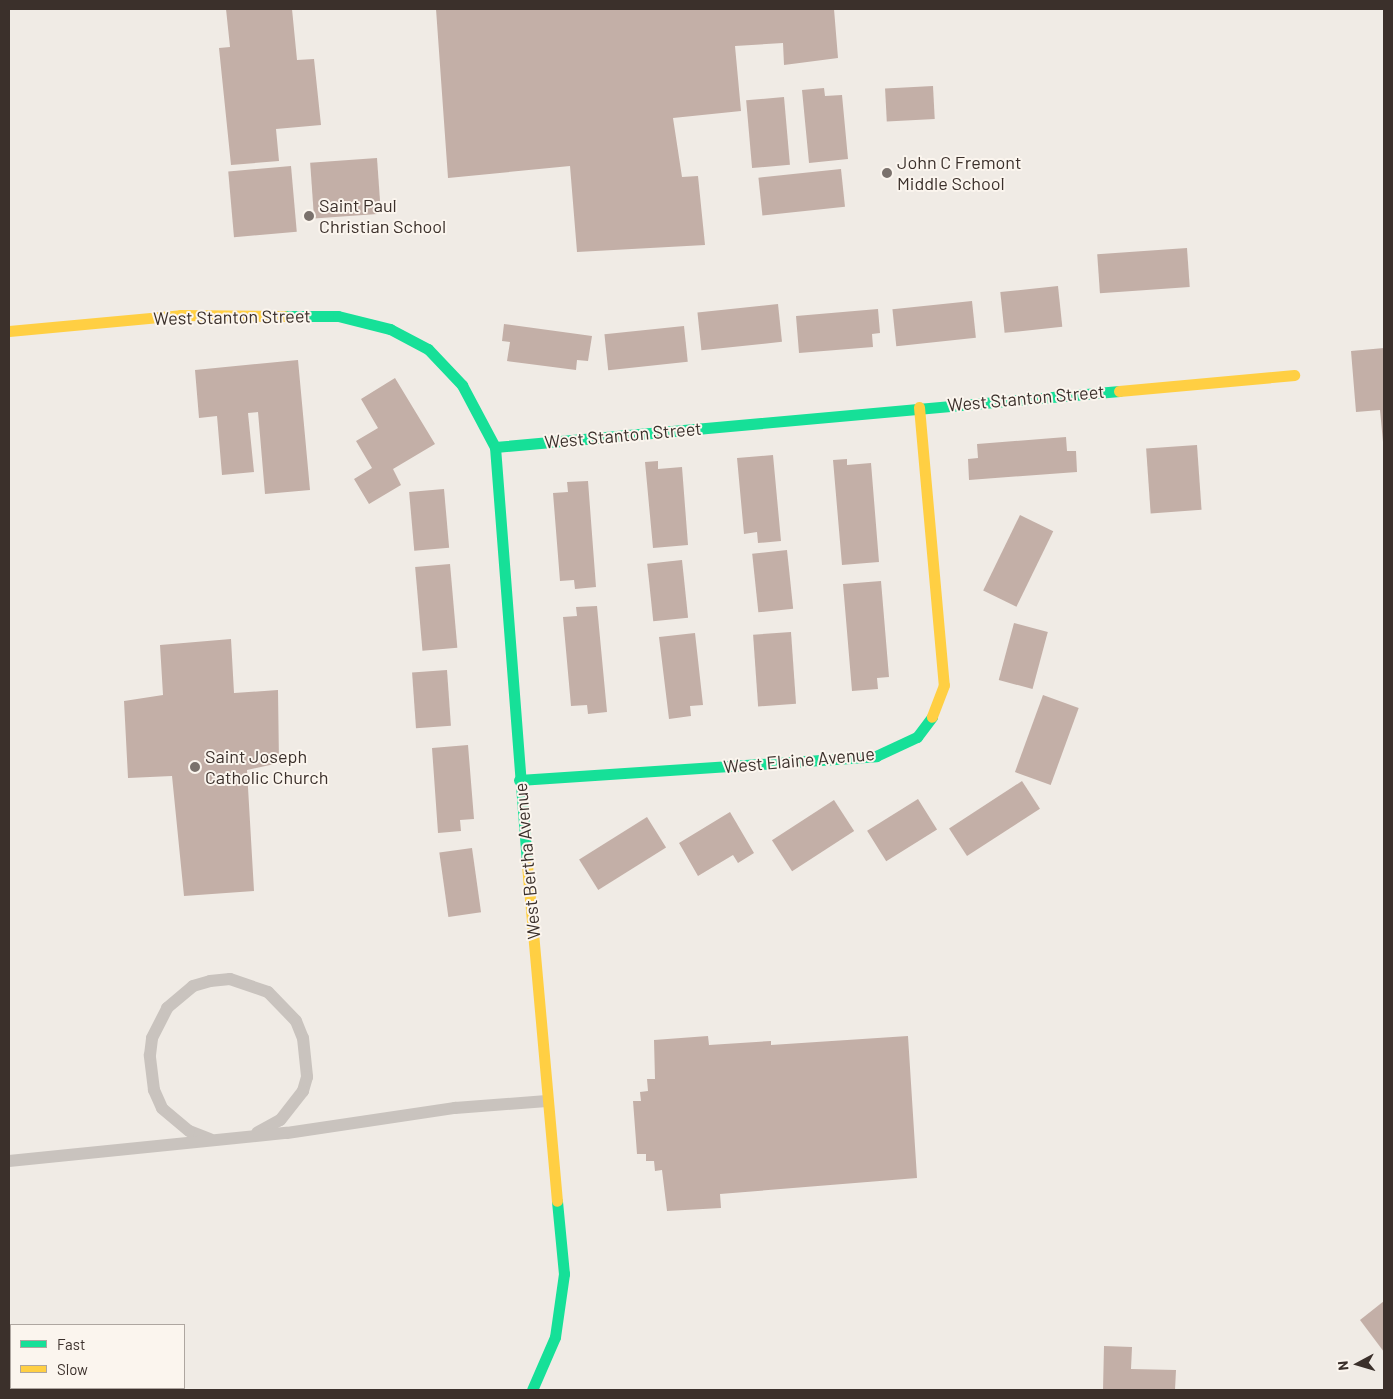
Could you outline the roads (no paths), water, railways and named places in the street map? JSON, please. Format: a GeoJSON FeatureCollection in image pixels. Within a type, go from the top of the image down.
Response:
{"type":"FeatureCollection","features":[{"type":"Feature","properties":{"kind":"street","name":"West Stanton Street"},"geometry":{"type":"LineString","coordinates":[[9,331],[180,315],[338,316],[390,329],[428,349],[462,385],[495,447],[919,407],[1294,375]]}},
{"type":"Feature","properties":{"kind":"street","name":"West Elaine Avenue"},"geometry":{"type":"LineString","coordinates":[[519,780],[876,756],[916,737],[939,707],[944,685],[919,407]]}},
{"type":"Feature","properties":{"kind":"street","name":"West Bertha Avenue"},"geometry":{"type":"LineString","coordinates":[[495,447],[519,780],[564,1274],[555,1337],[532,1390]]}},
{"type":"Feature","properties":{"kind":"lane"},"geometry":{"type":"LineString","coordinates":[[215,1140],[189,1131],[162,1108],[150,1064],[152,1038],[167,1008],[193,986],[210,981],[230,979],[268,992],[296,1021],[303,1038],[306,1077],[302,1091],[280,1120],[250,1137]]}},
{"type":"Feature","properties":{"kind":"lane"},"geometry":{"type":"LineString","coordinates":[[9,1161],[250,1137],[366,1118],[547,1101]]}},
{"type":"Feature","properties":{"kind":"place","name":"John C Fremont Middle School"},"geometry":{"type":"Point","coordinates":[887,173]}},
{"type":"Feature","properties":{"kind":"place","name":"Saint Paul Christian School"},"geometry":{"type":"Point","coordinates":[309,216]}},
{"type":"Feature","properties":{"kind":"place","name":"Saint Joseph Catholic Church"},"geometry":{"type":"Point","coordinates":[195,767]}}]}
